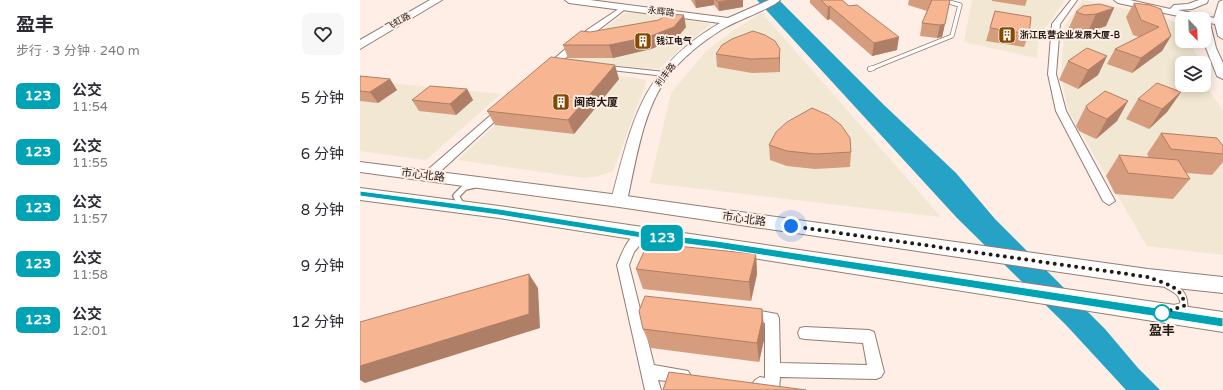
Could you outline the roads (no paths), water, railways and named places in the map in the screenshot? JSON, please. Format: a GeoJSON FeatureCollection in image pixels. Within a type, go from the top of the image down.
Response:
{"type":"FeatureCollection","features":[{"type":"Feature","properties":{"kind":"main road","name":"飞虹路"},"geometry":{"type":"LineString","coordinates":[[360,40],[431,0]]}},
{"type":"Feature","properties":{"kind":"main road","name":"飞虹路"},"geometry":{"type":"LineString","coordinates":[[360,45],[374,35],[437,0]]}},
{"type":"Feature","properties":{"kind":"main road","name":"市心北路"},"geometry":{"type":"LineString","coordinates":[[360,167],[619,201],[1148,277],[1223,285]]}},
{"type":"Feature","properties":{"kind":"main road"},"geometry":{"type":"LineString","coordinates":[[360,194],[463,207],[1223,322]]}},
{"type":"Feature","properties":{"kind":"street","name":"永辉路"},"geometry":{"type":"LineString","coordinates":[[569,0],[625,7],[678,16],[730,21]]}},
{"type":"Feature","properties":{"kind":"street","name":"利丰路"},"geometry":{"type":"LineString","coordinates":[[619,201],[646,110],[658,82],[676,61],[699,40],[730,21],[776,0]]}},
{"type":"Feature","properties":{"kind":"street"},"geometry":{"type":"LineString","coordinates":[[1074,0],[1056,24],[1052,74],[1061,111],[1109,201]]}},
{"type":"Feature","properties":{"kind":"street"},"geometry":{"type":"LineString","coordinates":[[1118,0],[1178,12]]}},
{"type":"Feature","properties":{"kind":"street"},"geometry":{"type":"LineString","coordinates":[[1132,0],[1175,14]]}},
{"type":"Feature","properties":{"kind":"street"},"geometry":{"type":"LineString","coordinates":[[1156,7],[1189,8],[1204,1],[1204,12]]}},
{"type":"Feature","properties":{"kind":"street"},"geometry":{"type":"LineString","coordinates":[[1223,2],[1221,21],[1223,36]]}},
{"type":"Feature","properties":{"kind":"street"},"geometry":{"type":"LineString","coordinates":[[544,72],[625,7]]}},
{"type":"Feature","properties":{"kind":"street"},"geometry":{"type":"LineString","coordinates":[[1211,19],[1221,21]]}},
{"type":"Feature","properties":{"kind":"street"},"geometry":{"type":"LineString","coordinates":[[1211,46],[1223,76]]}},
{"type":"Feature","properties":{"kind":"street"},"geometry":{"type":"LineString","coordinates":[[556,62],[572,63]]}},
{"type":"Feature","properties":{"kind":"street"},"geometry":{"type":"LineString","coordinates":[[595,66],[665,74]]}},
{"type":"Feature","properties":{"kind":"street"},"geometry":{"type":"LineString","coordinates":[[428,176],[509,103]]}},
{"type":"Feature","properties":{"kind":"street"},"geometry":{"type":"LineString","coordinates":[[642,235],[630,250],[623,266],[653,390]]}},
{"type":"Feature","properties":{"kind":"street"},"geometry":{"type":"LineString","coordinates":[[733,313],[772,318],[773,387],[749,384]]}},
{"type":"Feature","properties":{"kind":"street"},"geometry":{"type":"LineString","coordinates":[[772,370],[876,372],[869,337],[805,334]]}},
{"type":"Feature","properties":{"kind":"street"},"geometry":{"type":"LineString","coordinates":[[648,371],[695,377]]}},
{"type":"Feature","properties":{"kind":"lane"},"geometry":{"type":"LineString","coordinates":[[942,0],[960,6]]}},
{"type":"Feature","properties":{"kind":"lane"},"geometry":{"type":"LineString","coordinates":[[870,69],[952,36],[962,0]]}},
{"type":"Feature","properties":{"kind":"lane"},"geometry":{"type":"LineString","coordinates":[[463,207],[456,196],[465,187],[482,183]]}},
{"type":"Feature","properties":{"kind":"lane"},"geometry":{"type":"LineString","coordinates":[[1148,277],[1179,290],[1184,298],[1184,306],[1163,313]]}},
{"type":"Feature","properties":{"kind":"water"},"geometry":{"type":"Polygon","coordinates":[[[757,0],[779,0],[884,105],[956,173],[995,219],[1105,329],[1138,368],[1160,390],[1126,390],[1066,325],[957,218],[757,0]]]}},
{"type":"Feature","properties":{"kind":"place","name":"浙江民营企业发展大厦-B"},"geometry":{"type":"Point","coordinates":[1007,35]}},
{"type":"Feature","properties":{"kind":"place","name":"钱江电气"},"geometry":{"type":"Point","coordinates":[643,41]}},
{"type":"Feature","properties":{"kind":"place","name":"闽商大厦"},"geometry":{"type":"Point","coordinates":[561,102]}},
{"type":"Feature","properties":{"kind":"place","name":"盈丰"},"geometry":{"type":"Point","coordinates":[1162,313]}}]}
